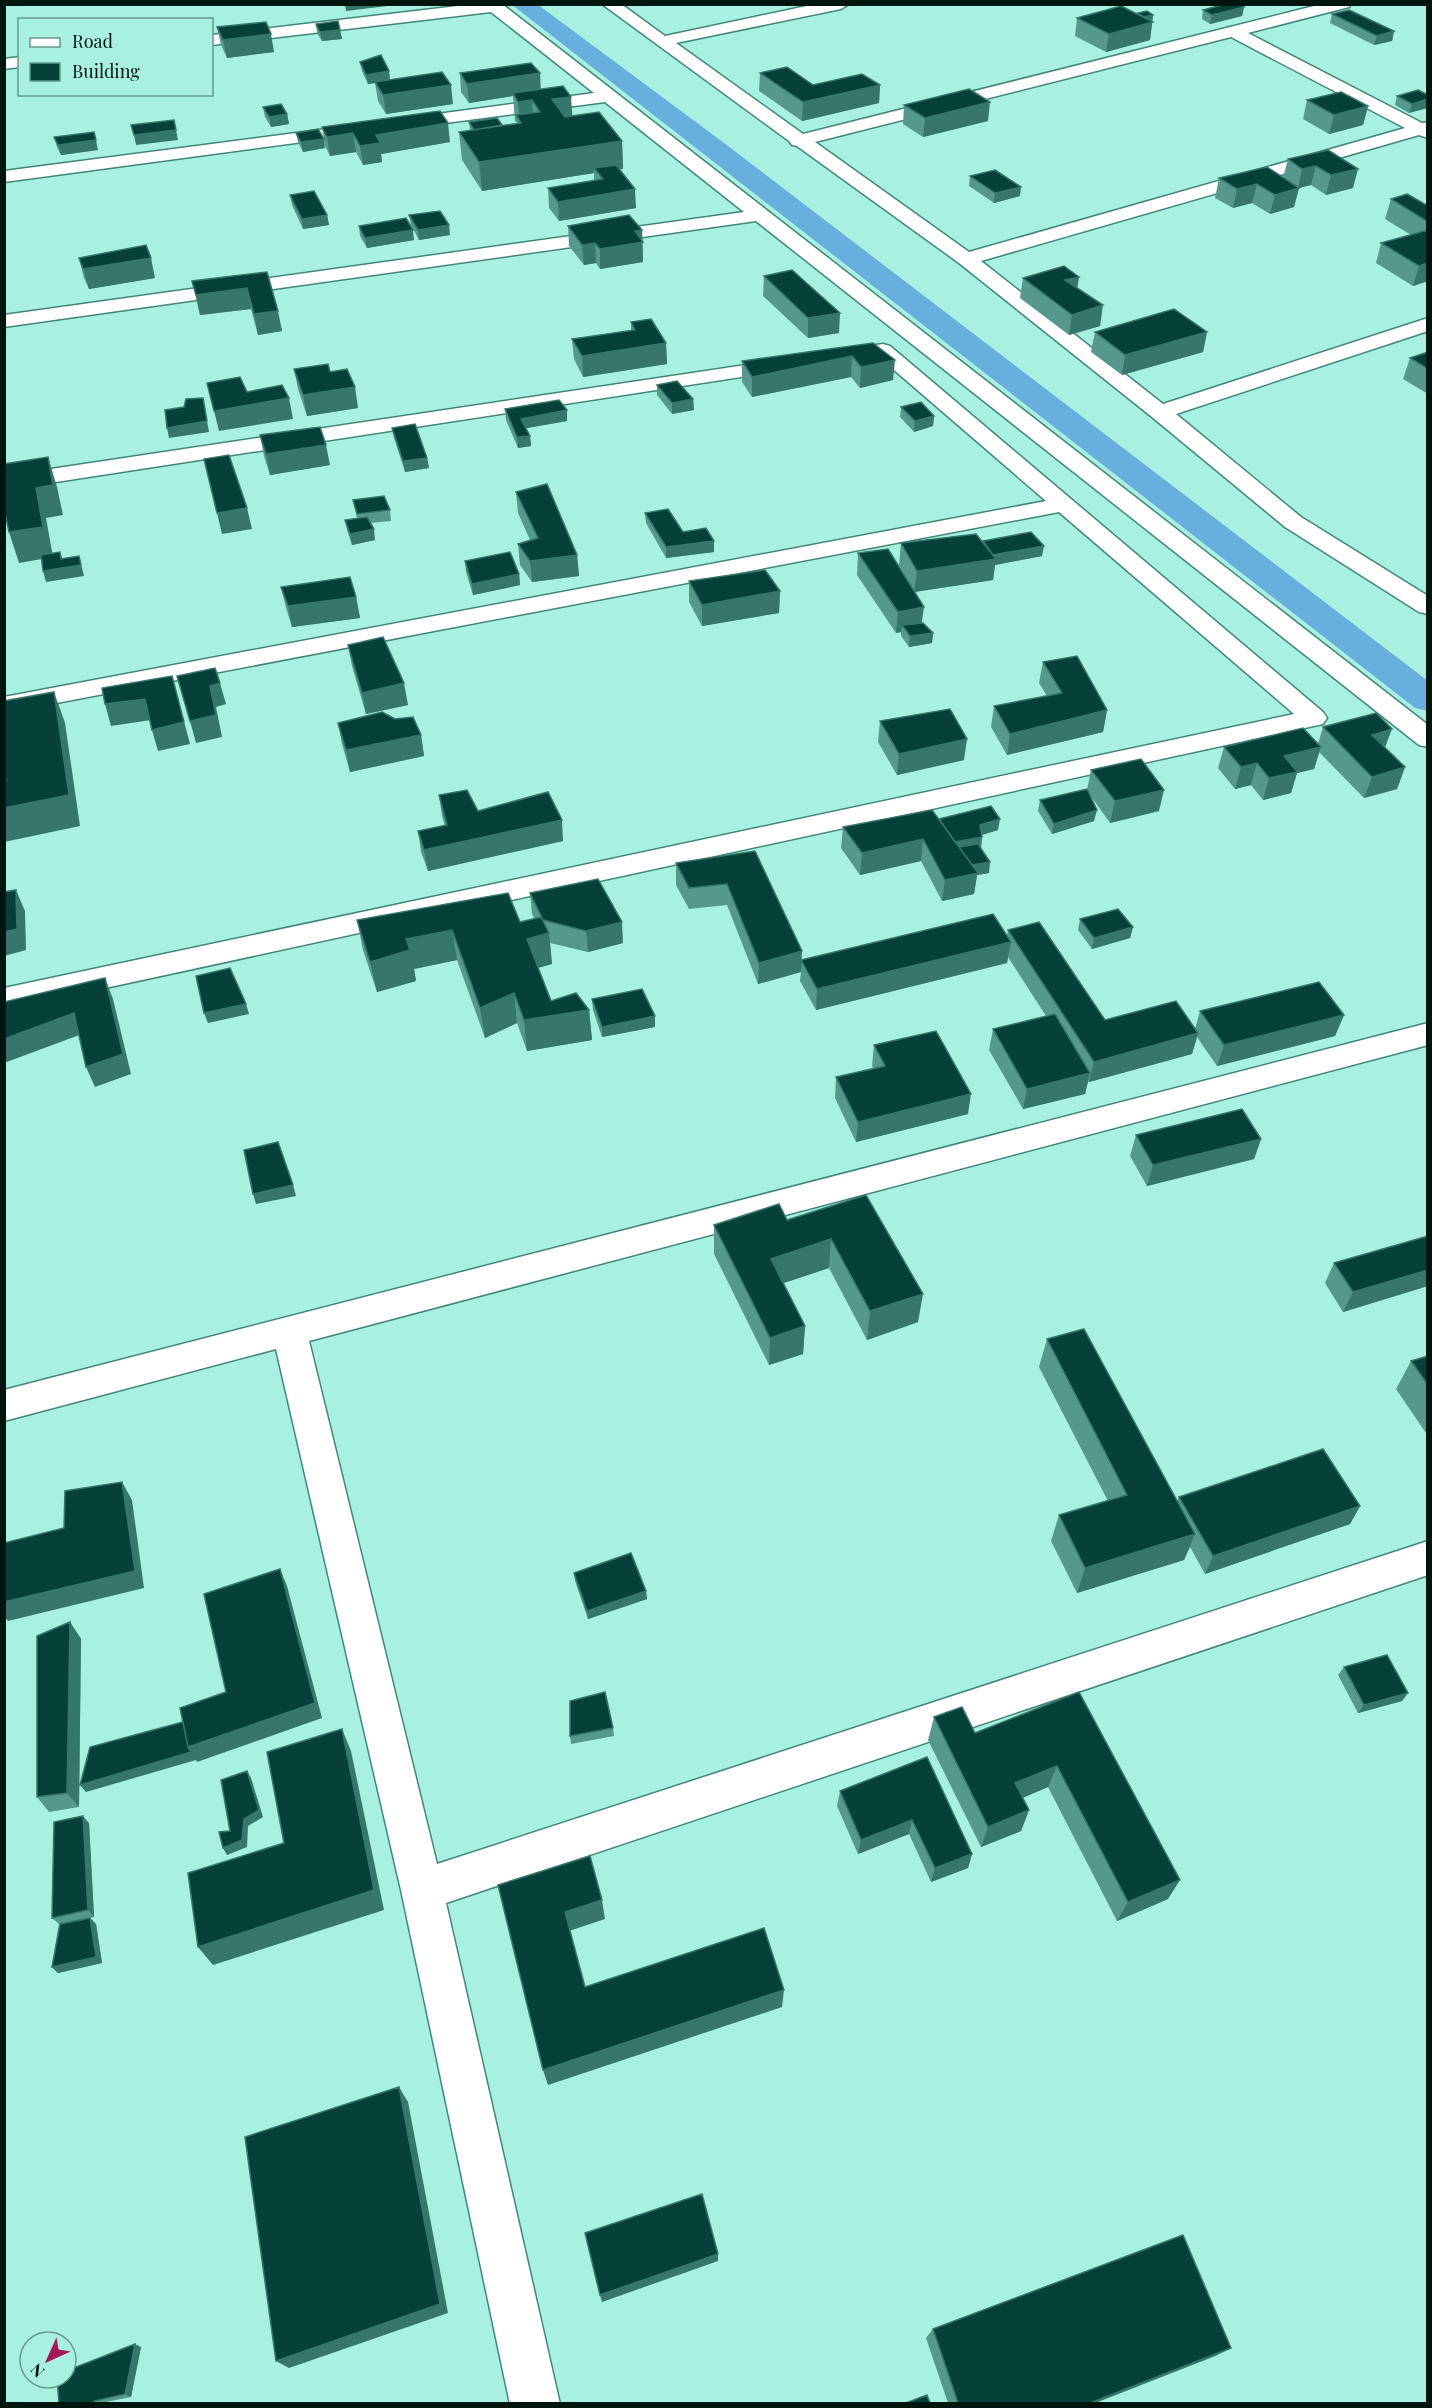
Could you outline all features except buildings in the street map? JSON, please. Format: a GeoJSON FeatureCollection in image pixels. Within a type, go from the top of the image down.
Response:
{"type":"FeatureCollection","features":[{"type":"Feature","properties":{"kind":"street"},"geometry":{"type":"LineString","coordinates":[[610,4],[664,41],[798,141],[966,259],[1160,412],[1293,522],[1428,607]]}},
{"type":"Feature","properties":{"kind":"street"},"geometry":{"type":"LineString","coordinates":[[664,41],[841,4]]}},
{"type":"Feature","properties":{"kind":"street"},"geometry":{"type":"LineString","coordinates":[[798,141],[1343,4]]}},
{"type":"Feature","properties":{"kind":"street"},"geometry":{"type":"LineString","coordinates":[[213,40],[492,6],[1428,739]]}},
{"type":"Feature","properties":{"kind":"street"},"geometry":{"type":"LineString","coordinates":[[1232,31],[1425,129]]}},
{"type":"Feature","properties":{"kind":"street"},"geometry":{"type":"LineString","coordinates":[[384,126],[609,96]]}},
{"type":"Feature","properties":{"kind":"street"},"geometry":{"type":"LineString","coordinates":[[4,177],[360,129]]}},
{"type":"Feature","properties":{"kind":"street"},"geometry":{"type":"LineString","coordinates":[[966,259],[1425,129]]}},
{"type":"Feature","properties":{"kind":"street"},"geometry":{"type":"LineString","coordinates":[[4,321],[760,215]]}},
{"type":"Feature","properties":{"kind":"street"},"geometry":{"type":"LineString","coordinates":[[1160,412],[1428,324]]}},
{"type":"Feature","properties":{"kind":"street"},"geometry":{"type":"LineString","coordinates":[[4,483],[883,350],[1314,718],[4,999]]}},
{"type":"Feature","properties":{"kind":"street"},"geometry":{"type":"LineString","coordinates":[[4,705],[1062,505]]}},
{"type":"Feature","properties":{"kind":"street"},"geometry":{"type":"LineString","coordinates":[[4,1406],[1428,1034]]}},
{"type":"Feature","properties":{"kind":"street"},"geometry":{"type":"LineString","coordinates":[[290,1333],[422,1890],[535,2403]]}},
{"type":"Feature","properties":{"kind":"street"},"geometry":{"type":"LineString","coordinates":[[422,1890],[1428,1558]]}},
{"type":"Feature","properties":{"kind":"waterway"},"geometry":{"type":"LineString","coordinates":[[522,4],[715,149],[1428,700]]}}]}
